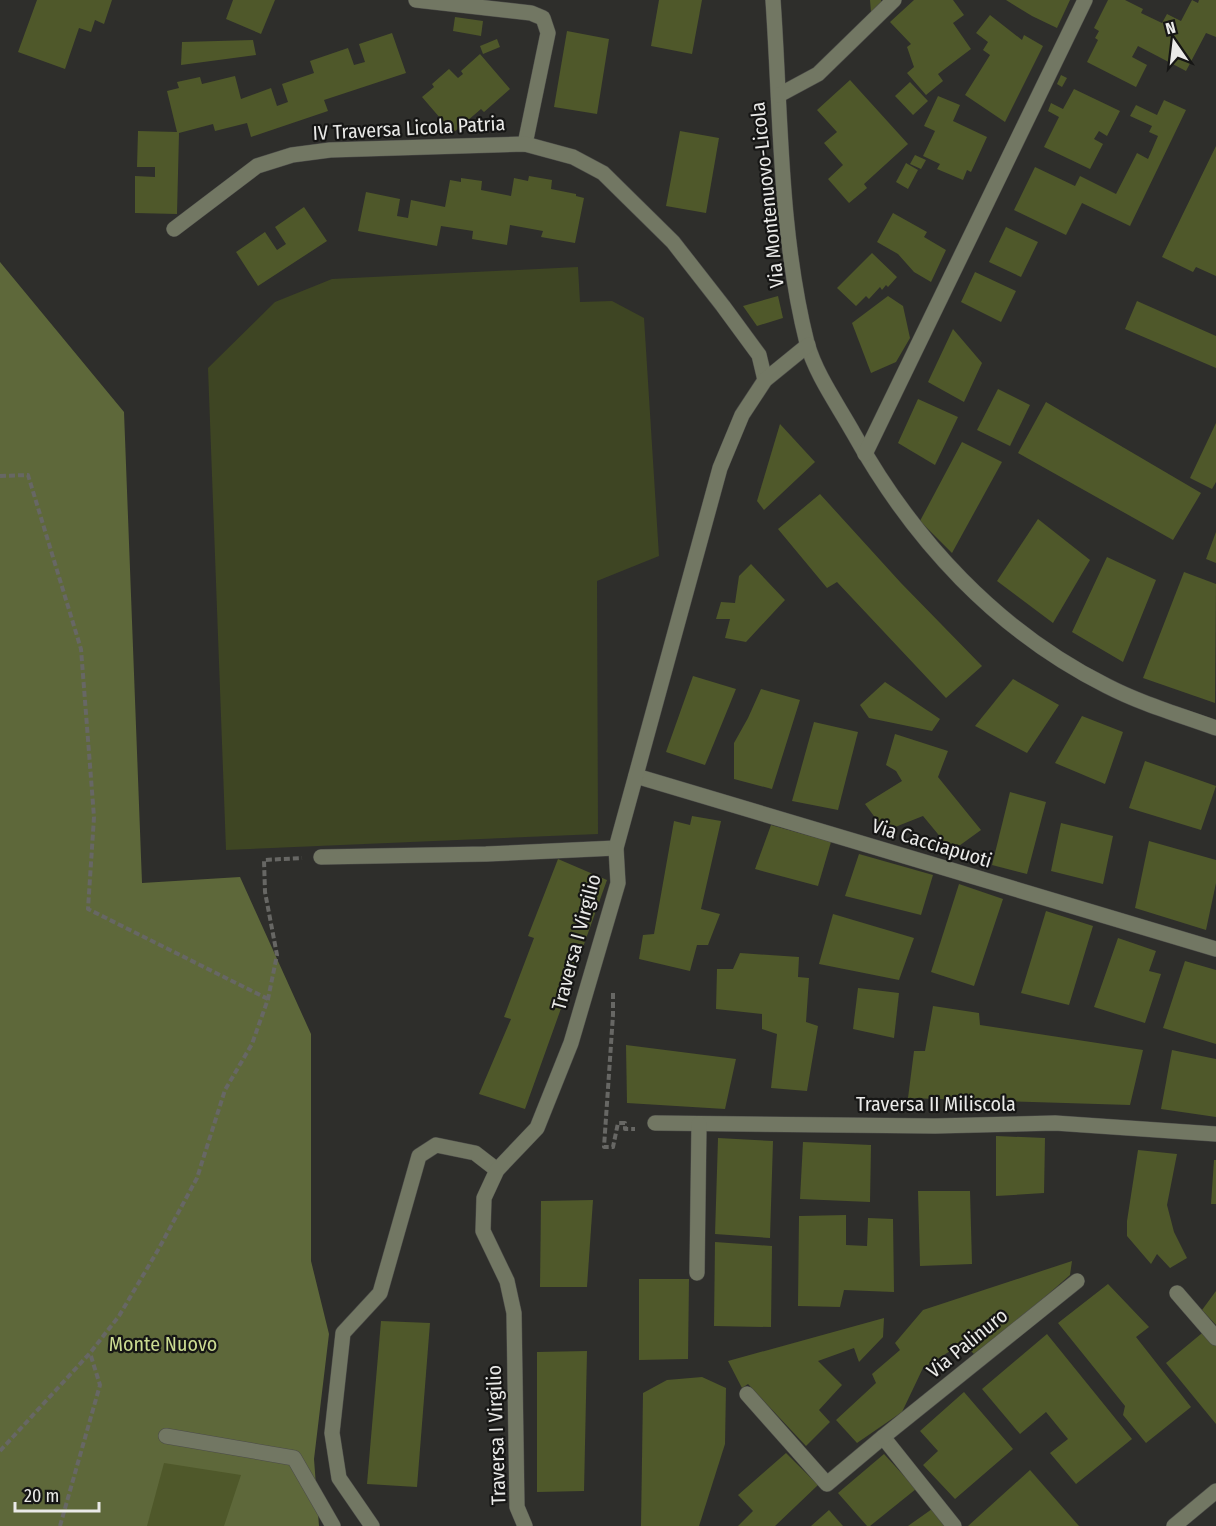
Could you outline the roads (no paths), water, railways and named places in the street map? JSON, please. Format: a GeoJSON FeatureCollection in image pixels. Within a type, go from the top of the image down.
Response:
{"type":"FeatureCollection","features":[{"type":"Feature","properties":{"kind":"street","name":"IV Traversa Licola Patria"},"geometry":{"type":"LineString","coordinates":[[416,0],[531,13],[543,18],[548,33],[525,144]]}},
{"type":"Feature","properties":{"kind":"street","name":"Via Montenuovo-Licola"},"geometry":{"type":"LineString","coordinates":[[773,0],[788,230],[808,345],[824,380],[865,454],[897,504],[928,544],[965,585],[1005,621],[1039,646],[1108,687],[1216,728]]}},
{"type":"Feature","properties":{"kind":"street"},"geometry":{"type":"LineString","coordinates":[[779,95],[818,74],[894,0]]}},
{"type":"Feature","properties":{"kind":"street"},"geometry":{"type":"LineString","coordinates":[[865,454],[1085,0]]}},
{"type":"Feature","properties":{"kind":"street","name":"IV Traversa Licola Patria"},"geometry":{"type":"LineString","coordinates":[[174,229],[257,166],[292,155],[330,150],[525,144],[573,157],[603,173],[673,242],[759,355],[765,380]]}},
{"type":"Feature","properties":{"kind":"street","name":"Traversa I Virgilio"},"geometry":{"type":"LineString","coordinates":[[525,1526],[517,1507],[514,1313],[507,1281],[483,1231],[484,1198],[497,1170],[537,1128],[571,1043],[618,884],[616,848],[720,468],[742,414],[765,380],[808,345]]}},
{"type":"Feature","properties":{"kind":"street","name":"Via Cacciapuoti"},"geometry":{"type":"LineString","coordinates":[[636,776],[1216,949]]}},
{"type":"Feature","properties":{"kind":"street"},"geometry":{"type":"LineString","coordinates":[[321,857],[486,854],[616,848]]}},
{"type":"Feature","properties":{"kind":"street","name":"Traversa II Miliscola"},"geometry":{"type":"LineString","coordinates":[[655,1123],[935,1126],[1055,1123],[1216,1134]]}},
{"type":"Feature","properties":{"kind":"street"},"geometry":{"type":"LineString","coordinates":[[698,1273],[699,1124]]}},
{"type":"Feature","properties":{"kind":"street"},"geometry":{"type":"LineString","coordinates":[[372,1526],[339,1478],[332,1433],[343,1334],[380,1293],[419,1156],[436,1144],[475,1153],[497,1170]]}},
{"type":"Feature","properties":{"kind":"street","name":"Via Palinuro"},"geometry":{"type":"LineString","coordinates":[[747,1394],[827,1484],[1077,1281]]}},
{"type":"Feature","properties":{"kind":"street"},"geometry":{"type":"LineString","coordinates":[[1177,1293],[1216,1338]]}},
{"type":"Feature","properties":{"kind":"street"},"geometry":{"type":"LineString","coordinates":[[166,1436],[294,1458],[333,1526]]}},
{"type":"Feature","properties":{"kind":"street"},"geometry":{"type":"LineString","coordinates":[[883,1437],[954,1526]]}},
{"type":"Feature","properties":{"kind":"street"},"geometry":{"type":"LineString","coordinates":[[1174,1526],[1216,1491]]}},
{"type":"Feature","properties":{"kind":"park label","name":"Monte Nuovo"},"geometry":{"type":"Point","coordinates":[163,1344]}}]}
